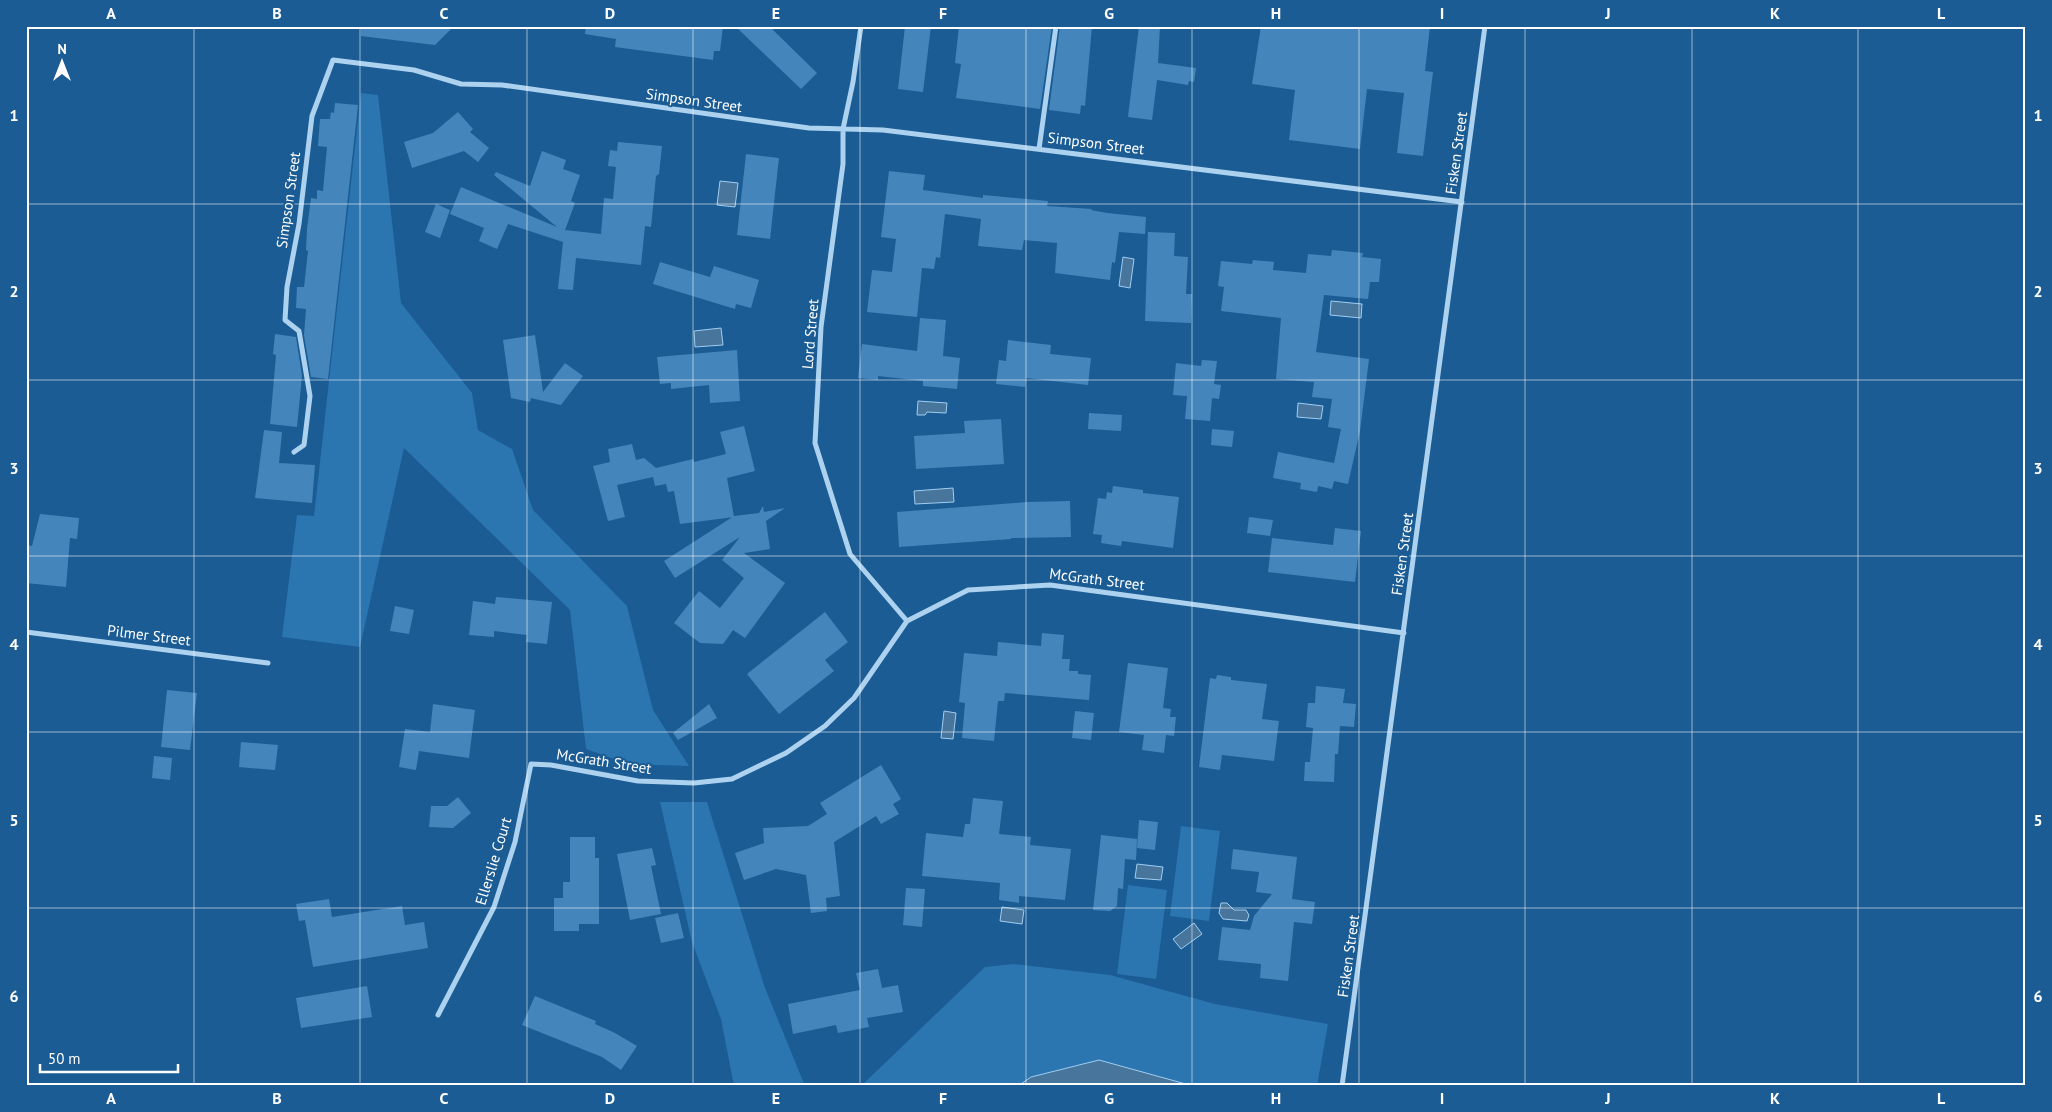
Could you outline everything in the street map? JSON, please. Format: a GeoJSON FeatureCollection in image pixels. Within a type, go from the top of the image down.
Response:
{"type":"FeatureCollection","features":[{"type":"Feature","properties":{"kind":"street","name":"Lord Street"},"geometry":{"type":"LineString","coordinates":[[861,26],[853,82],[843,129],[842,164],[821,327],[815,443],[850,554],[907,620]]}},
{"type":"Feature","properties":{"kind":"street"},"geometry":{"type":"LineString","coordinates":[[1039,149],[1056,26]]}},
{"type":"Feature","properties":{"kind":"street","name":"Fisken Street"},"geometry":{"type":"LineString","coordinates":[[1342,1086],[1485,26]]}},
{"type":"Feature","properties":{"kind":"street","name":"Simpson Street"},"geometry":{"type":"LineString","coordinates":[[294,452],[304,445],[310,396],[300,331],[285,320],[287,287],[299,224],[312,116],[333,60],[414,70],[461,84],[502,85],[809,128],[884,130],[1462,202]]}},
{"type":"Feature","properties":{"kind":"street","name":"McGrath Street"},"geometry":{"type":"LineString","coordinates":[[531,764],[550,765],[638,781],[694,783],[732,779],[786,754],[825,726],[854,698],[907,620],[968,590],[1050,584],[1404,633]]}},
{"type":"Feature","properties":{"kind":"street","name":"Pilmer Street"},"geometry":{"type":"LineString","coordinates":[[26,632],[268,663]]}},
{"type":"Feature","properties":{"kind":"street","name":"Ellerslie Court"},"geometry":{"type":"LineString","coordinates":[[438,1015],[494,907],[515,842],[531,764]]}},
{"type":"Feature","properties":{"kind":"shaded area"},"geometry":{"type":"Polygon","coordinates":[[[361,93],[378,95],[401,303],[472,393],[478,430],[512,449],[533,510],[627,606],[653,710],[689,766],[629,764],[586,749],[570,610],[404,448],[360,647],[282,637],[297,515],[314,516],[361,93]]]}},
{"type":"Feature","properties":{"kind":"shaded area"},"geometry":{"type":"Polygon","coordinates":[[[720,181],[738,183],[735,207],[717,205],[720,181]]]}},
{"type":"Feature","properties":{"kind":"shaded area"},"geometry":{"type":"Polygon","coordinates":[[[1123,257],[1134,259],[1130,288],[1119,286],[1123,257]]]}},
{"type":"Feature","properties":{"kind":"shaded area"},"geometry":{"type":"Polygon","coordinates":[[[1331,301],[1362,304],[1361,318],[1330,315],[1331,301]]]}},
{"type":"Feature","properties":{"kind":"shaded area"},"geometry":{"type":"Polygon","coordinates":[[[721,328],[723,345],[695,347],[694,331],[721,328]]]}},
{"type":"Feature","properties":{"kind":"shaded area"},"geometry":{"type":"Polygon","coordinates":[[[918,401],[947,403],[946,413],[927,412],[925,415],[917,415],[918,401]]]}},
{"type":"Feature","properties":{"kind":"shaded area"},"geometry":{"type":"Polygon","coordinates":[[[1298,403],[1323,406],[1321,419],[1297,417],[1298,403]]]}},
{"type":"Feature","properties":{"kind":"shaded area"},"geometry":{"type":"Polygon","coordinates":[[[953,488],[954,502],[915,504],[914,491],[953,488]]]}},
{"type":"Feature","properties":{"kind":"shaded area"},"geometry":{"type":"Polygon","coordinates":[[[944,711],[956,713],[953,739],[941,738],[944,711]]]}},
{"type":"Feature","properties":{"kind":"shaded area"},"geometry":{"type":"Polygon","coordinates":[[[660,802],[707,802],[765,988],[805,1086],[734,1086],[721,1019],[692,942],[660,802]]]}},
{"type":"Feature","properties":{"kind":"shaded area"},"geometry":{"type":"Polygon","coordinates":[[[1181,826],[1220,831],[1209,921],[1170,916],[1181,826]]]}},
{"type":"Feature","properties":{"kind":"shaded area"},"geometry":{"type":"Polygon","coordinates":[[[1137,864],[1163,867],[1161,880],[1135,878],[1137,864]]]}},
{"type":"Feature","properties":{"kind":"shaded area"},"geometry":{"type":"Polygon","coordinates":[[[1128,885],[1167,890],[1156,979],[1117,974],[1128,885]]]}},
{"type":"Feature","properties":{"kind":"shaded area"},"geometry":{"type":"Polygon","coordinates":[[[1221,903],[1227,903],[1234,910],[1246,910],[1249,915],[1247,921],[1223,919],[1219,913],[1221,903]]]}},
{"type":"Feature","properties":{"kind":"shaded area"},"geometry":{"type":"Polygon","coordinates":[[[1002,907],[1024,910],[1022,924],[1000,921],[1002,907]]]}},
{"type":"Feature","properties":{"kind":"shaded area"},"geometry":{"type":"Polygon","coordinates":[[[1194,923],[1202,934],[1181,949],[1173,939],[1194,923]]]}},
{"type":"Feature","properties":{"kind":"shaded area"},"geometry":{"type":"Polygon","coordinates":[[[1013,964],[1110,975],[1215,1004],[1328,1024],[1317,1086],[1190,1086],[1031,1077],[1018,1086],[861,1086],[985,967],[1013,964]]]}},
{"type":"Feature","properties":{"kind":"shaded area"},"geometry":{"type":"Polygon","coordinates":[[[1099,1060],[1193,1086],[1018,1086],[1031,1077],[1099,1060]]]}},
{"type":"Feature","properties":{"kind":"building"},"geometry":{"type":"Polygon","coordinates":[[[361,26],[454,26],[435,45],[361,36],[361,26]]]}},
{"type":"Feature","properties":{"kind":"building"},"geometry":{"type":"Polygon","coordinates":[[[586,26],[723,26],[720,51],[714,51],[713,60],[615,47],[616,39],[585,34],[586,26]]]}},
{"type":"Feature","properties":{"kind":"building"},"geometry":{"type":"Polygon","coordinates":[[[735,26],[769,26],[817,73],[801,89],[735,26]]]}},
{"type":"Feature","properties":{"kind":"building"},"geometry":{"type":"Polygon","coordinates":[[[905,26],[931,26],[923,92],[898,89],[905,26]]]}},
{"type":"Feature","properties":{"kind":"building"},"geometry":{"type":"Polygon","coordinates":[[[959,26],[1052,26],[1040,109],[956,98],[961,64],[955,63],[959,26]]]}},
{"type":"Feature","properties":{"kind":"building"},"geometry":{"type":"Polygon","coordinates":[[[1060,26],[1092,26],[1085,106],[1081,105],[1080,114],[1049,110],[1060,26]]]}},
{"type":"Feature","properties":{"kind":"building"},"geometry":{"type":"Polygon","coordinates":[[[1139,26],[1160,26],[1158,63],[1196,68],[1194,82],[1189,81],[1188,85],[1157,80],[1152,120],[1128,117],[1139,26]]]}},
{"type":"Feature","properties":{"kind":"building"},"geometry":{"type":"Polygon","coordinates":[[[1261,26],[1430,26],[1425,71],[1433,72],[1423,156],[1397,153],[1404,93],[1367,89],[1360,149],[1289,140],[1295,90],[1252,84],[1261,26]]]}},
{"type":"Feature","properties":{"kind":"building"},"geometry":{"type":"Polygon","coordinates":[[[335,103],[358,105],[328,379],[311,377],[304,335],[306,309],[296,308],[297,287],[304,287],[308,251],[306,250],[307,229],[311,198],[317,199],[317,190],[323,191],[327,147],[318,146],[320,119],[330,119],[331,112],[334,113],[335,103]]]}},
{"type":"Feature","properties":{"kind":"building"},"geometry":{"type":"Polygon","coordinates":[[[458,112],[473,129],[470,132],[489,148],[478,162],[464,151],[412,168],[404,142],[433,133],[458,112]]]}},
{"type":"Feature","properties":{"kind":"building"},"geometry":{"type":"Polygon","coordinates":[[[618,142],[662,146],[659,174],[656,176],[651,227],[645,226],[641,265],[576,258],[573,290],[558,289],[563,242],[508,224],[497,249],[479,241],[484,228],[450,214],[461,187],[557,227],[494,175],[496,172],[530,186],[542,151],[566,160],[563,169],[580,175],[571,201],[575,203],[565,230],[601,234],[604,198],[613,199],[616,167],[608,166],[610,150],[617,151],[618,142]]]}},
{"type":"Feature","properties":{"kind":"building"},"geometry":{"type":"Polygon","coordinates":[[[746,154],[779,158],[770,239],[737,235],[746,154]]]}},
{"type":"Feature","properties":{"kind":"building"},"geometry":{"type":"Polygon","coordinates":[[[889,171],[925,175],[923,190],[983,198],[983,195],[1048,201],[1047,206],[1092,209],[1107,213],[1146,217],[1145,234],[1119,232],[1115,263],[1112,262],[1110,280],[1055,273],[1057,243],[1024,240],[1022,250],[978,246],[981,219],[945,214],[940,258],[936,257],[934,269],[922,268],[917,317],[867,312],[872,270],[892,272],[896,239],[881,237],[889,171]]]}},
{"type":"Feature","properties":{"kind":"building"},"geometry":{"type":"Polygon","coordinates":[[[436,204],[450,210],[440,238],[425,232],[436,204]]]}},
{"type":"Feature","properties":{"kind":"building"},"geometry":{"type":"Polygon","coordinates":[[[1148,232],[1175,233],[1174,256],[1188,257],[1186,294],[1192,294],[1191,323],[1145,321],[1148,232]]]}},
{"type":"Feature","properties":{"kind":"building"},"geometry":{"type":"Polygon","coordinates":[[[1332,250],[1363,253],[1362,257],[1381,259],[1379,282],[1370,282],[1368,299],[1324,295],[1316,352],[1369,359],[1360,431],[1348,484],[1334,481],[1332,489],[1318,486],[1317,492],[1300,489],[1301,483],[1273,478],[1278,452],[1334,463],[1341,429],[1328,427],[1332,399],[1312,397],[1314,382],[1276,379],[1281,318],[1221,311],[1224,287],[1218,286],[1221,261],[1252,264],[1253,260],[1274,262],[1273,270],[1306,273],[1308,254],[1331,256],[1332,250]]]}},
{"type":"Feature","properties":{"kind":"building"},"geometry":{"type":"Polygon","coordinates":[[[660,262],[710,277],[714,266],[759,280],[751,308],[736,304],[735,309],[653,284],[660,262]]]}},
{"type":"Feature","properties":{"kind":"building"},"geometry":{"type":"Polygon","coordinates":[[[920,318],[946,320],[943,356],[960,358],[957,389],[923,386],[923,381],[878,376],[878,380],[858,378],[862,344],[917,351],[920,318]]]}},
{"type":"Feature","properties":{"kind":"building"},"geometry":{"type":"Polygon","coordinates":[[[275,334],[296,337],[302,376],[297,427],[270,424],[276,355],[273,354],[275,334]]]}},
{"type":"Feature","properties":{"kind":"building"},"geometry":{"type":"Polygon","coordinates":[[[535,335],[543,392],[565,363],[583,376],[561,405],[531,398],[530,402],[511,398],[503,340],[535,335]]]}},
{"type":"Feature","properties":{"kind":"building"},"geometry":{"type":"Polygon","coordinates":[[[1008,340],[1051,345],[1050,354],[1091,358],[1088,385],[1026,378],[1025,387],[996,384],[999,360],[1006,361],[1008,340]]]}},
{"type":"Feature","properties":{"kind":"building"},"geometry":{"type":"Polygon","coordinates":[[[737,350],[740,401],[710,403],[709,385],[671,389],[671,383],[660,384],[657,357],[737,350]]]}},
{"type":"Feature","properties":{"kind":"building"},"geometry":{"type":"Polygon","coordinates":[[[1202,360],[1217,361],[1214,384],[1221,385],[1219,399],[1212,398],[1210,421],[1185,419],[1187,396],[1173,395],[1176,363],[1201,366],[1202,360]]]}},
{"type":"Feature","properties":{"kind":"building"},"geometry":{"type":"Polygon","coordinates":[[[1089,413],[1122,415],[1121,431],[1088,429],[1089,413]]]}},
{"type":"Feature","properties":{"kind":"building"},"geometry":{"type":"Polygon","coordinates":[[[1001,419],[1004,464],[916,469],[914,436],[965,433],[964,421],[1001,419]]]}},
{"type":"Feature","properties":{"kind":"building"},"geometry":{"type":"Polygon","coordinates":[[[744,426],[755,471],[727,478],[734,517],[680,524],[674,491],[668,492],[666,484],[655,486],[653,477],[617,485],[625,517],[608,521],[593,466],[610,462],[608,449],[632,444],[636,460],[644,458],[656,468],[693,459],[694,462],[726,454],[720,432],[744,426]]]}},
{"type":"Feature","properties":{"kind":"building"},"geometry":{"type":"Polygon","coordinates":[[[1212,429],[1234,431],[1232,447],[1211,445],[1212,429]]]}},
{"type":"Feature","properties":{"kind":"building"},"geometry":{"type":"Polygon","coordinates":[[[264,430],[282,432],[279,463],[315,465],[312,503],[255,498],[264,430]]]}},
{"type":"Feature","properties":{"kind":"building"},"geometry":{"type":"Polygon","coordinates":[[[1113,486],[1143,490],[1143,493],[1179,497],[1173,548],[1122,541],[1121,546],[1101,543],[1102,535],[1093,534],[1098,498],[1106,499],[1107,492],[1112,493],[1113,486]]]}},
{"type":"Feature","properties":{"kind":"building"},"geometry":{"type":"Polygon","coordinates":[[[1070,501],[1071,537],[1011,538],[899,547],[897,512],[1028,502],[1070,501]]]}},
{"type":"Feature","properties":{"kind":"building"},"geometry":{"type":"Polygon","coordinates":[[[763,506],[764,512],[785,508],[766,521],[770,549],[744,553],[785,583],[745,638],[733,630],[723,644],[700,643],[674,623],[699,591],[720,608],[744,578],[722,560],[740,537],[675,578],[664,561],[734,516],[759,513],[763,506]]]}},
{"type":"Feature","properties":{"kind":"building"},"geometry":{"type":"Polygon","coordinates":[[[40,514],[79,518],[77,539],[70,538],[66,587],[26,583],[26,545],[32,546],[40,514]]]}},
{"type":"Feature","properties":{"kind":"building"},"geometry":{"type":"Polygon","coordinates":[[[1249,517],[1273,520],[1270,536],[1247,533],[1249,517]]]}},
{"type":"Feature","properties":{"kind":"building"},"geometry":{"type":"Polygon","coordinates":[[[1335,528],[1361,531],[1355,582],[1268,572],[1272,538],[1333,545],[1335,528]]]}},
{"type":"Feature","properties":{"kind":"building"},"geometry":{"type":"Polygon","coordinates":[[[496,597],[552,602],[547,644],[526,642],[527,635],[494,631],[494,637],[469,635],[473,601],[495,604],[496,597]]]}},
{"type":"Feature","properties":{"kind":"building"},"geometry":{"type":"Polygon","coordinates":[[[395,606],[414,610],[409,634],[390,631],[395,606]]]}},
{"type":"Feature","properties":{"kind":"building"},"geometry":{"type":"Polygon","coordinates":[[[825,612],[848,642],[825,660],[834,671],[779,714],[747,674],[825,612]]]}},
{"type":"Feature","properties":{"kind":"building"},"geometry":{"type":"Polygon","coordinates":[[[1042,633],[1064,635],[1062,659],[1070,659],[1069,671],[1078,671],[1078,674],[1091,675],[1089,700],[1005,693],[1004,701],[998,701],[994,741],[962,738],[965,703],[959,702],[964,653],[997,656],[998,642],[1041,646],[1042,633]]]}},
{"type":"Feature","properties":{"kind":"building"},"geometry":{"type":"Polygon","coordinates":[[[1128,663],[1168,668],[1163,708],[1171,709],[1170,717],[1176,717],[1174,736],[1166,735],[1164,753],[1142,750],[1144,735],[1119,732],[1128,663]]]}},
{"type":"Feature","properties":{"kind":"building"},"geometry":{"type":"Polygon","coordinates":[[[1217,675],[1231,677],[1231,680],[1267,684],[1262,719],[1279,721],[1274,761],[1222,755],[1220,770],[1199,767],[1210,678],[1216,679],[1217,675]]]}},
{"type":"Feature","properties":{"kind":"building"},"geometry":{"type":"Polygon","coordinates":[[[1316,686],[1345,689],[1343,703],[1356,704],[1354,727],[1340,726],[1338,754],[1335,754],[1334,782],[1304,781],[1305,762],[1310,762],[1313,728],[1306,727],[1308,703],[1315,703],[1316,686]]]}},
{"type":"Feature","properties":{"kind":"building"},"geometry":{"type":"Polygon","coordinates":[[[167,690],[197,693],[190,750],[161,747],[167,690]]]}},
{"type":"Feature","properties":{"kind":"building"},"geometry":{"type":"Polygon","coordinates":[[[433,704],[475,710],[469,758],[419,751],[416,770],[399,767],[405,729],[430,732],[433,704]]]}},
{"type":"Feature","properties":{"kind":"building"},"geometry":{"type":"Polygon","coordinates":[[[709,704],[717,718],[678,740],[673,733],[709,704]]]}},
{"type":"Feature","properties":{"kind":"building"},"geometry":{"type":"Polygon","coordinates":[[[1075,711],[1094,713],[1091,740],[1072,738],[1075,711]]]}},
{"type":"Feature","properties":{"kind":"building"},"geometry":{"type":"Polygon","coordinates":[[[241,742],[278,745],[275,770],[239,767],[241,742]]]}},
{"type":"Feature","properties":{"kind":"building"},"geometry":{"type":"Polygon","coordinates":[[[154,756],[172,758],[170,780],[152,778],[154,756]]]}},
{"type":"Feature","properties":{"kind":"building"},"geometry":{"type":"Polygon","coordinates":[[[881,765],[901,799],[893,804],[899,814],[881,824],[876,816],[834,842],[840,896],[826,898],[827,911],[811,913],[806,875],[776,869],[744,880],[735,853],[764,843],[763,828],[808,826],[827,814],[820,803],[881,765]]]}},
{"type":"Feature","properties":{"kind":"building"},"geometry":{"type":"Polygon","coordinates":[[[458,797],[471,813],[453,828],[429,827],[431,806],[447,806],[458,797]]]}},
{"type":"Feature","properties":{"kind":"building"},"geometry":{"type":"Polygon","coordinates":[[[973,798],[1003,801],[999,834],[1031,837],[1030,845],[1071,849],[1065,900],[1019,896],[1019,903],[999,900],[1000,883],[922,876],[926,833],[963,837],[965,824],[970,824],[973,798]]]}},
{"type":"Feature","properties":{"kind":"building"},"geometry":{"type":"Polygon","coordinates":[[[1139,820],[1158,822],[1155,850],[1137,848],[1139,820]]]}},
{"type":"Feature","properties":{"kind":"building"},"geometry":{"type":"Polygon","coordinates":[[[1101,835],[1137,839],[1136,860],[1125,859],[1123,889],[1118,888],[1117,906],[1110,911],[1093,910],[1101,835]]]}},
{"type":"Feature","properties":{"kind":"building"},"geometry":{"type":"Polygon","coordinates":[[[570,837],[595,837],[595,858],[599,858],[599,924],[579,924],[579,931],[554,931],[554,898],[563,898],[563,882],[570,882],[570,837]]]}},
{"type":"Feature","properties":{"kind":"building"},"geometry":{"type":"Polygon","coordinates":[[[652,848],[656,865],[651,866],[661,914],[630,920],[617,854],[652,848]]]}},
{"type":"Feature","properties":{"kind":"building"},"geometry":{"type":"Polygon","coordinates":[[[1233,849],[1297,857],[1292,899],[1315,902],[1312,924],[1294,922],[1288,981],[1260,978],[1261,964],[1218,960],[1222,927],[1250,930],[1254,916],[1272,894],[1256,892],[1259,872],[1231,869],[1233,849]]]}},
{"type":"Feature","properties":{"kind":"building"},"geometry":{"type":"Polygon","coordinates":[[[906,888],[925,889],[922,927],[903,925],[906,888]]]}},
{"type":"Feature","properties":{"kind":"building"},"geometry":{"type":"Polygon","coordinates":[[[329,899],[332,917],[402,906],[405,925],[424,922],[428,948],[313,967],[305,920],[299,921],[296,904],[329,899]]]}},
{"type":"Feature","properties":{"kind":"building"},"geometry":{"type":"Polygon","coordinates":[[[678,913],[684,938],[661,943],[655,918],[678,913]]]}},
{"type":"Feature","properties":{"kind":"building"},"geometry":{"type":"Polygon","coordinates":[[[878,969],[882,988],[898,985],[903,1012],[867,1018],[869,1027],[838,1033],[836,1025],[793,1034],[788,1004],[860,990],[856,973],[878,969]]]}},
{"type":"Feature","properties":{"kind":"building"},"geometry":{"type":"Polygon","coordinates":[[[367,986],[372,1017],[301,1028],[296,998],[367,986]]]}},
{"type":"Feature","properties":{"kind":"building"},"geometry":{"type":"Polygon","coordinates":[[[535,996],[596,1021],[595,1024],[637,1046],[621,1070],[602,1057],[522,1025],[535,996]]]}}]}
